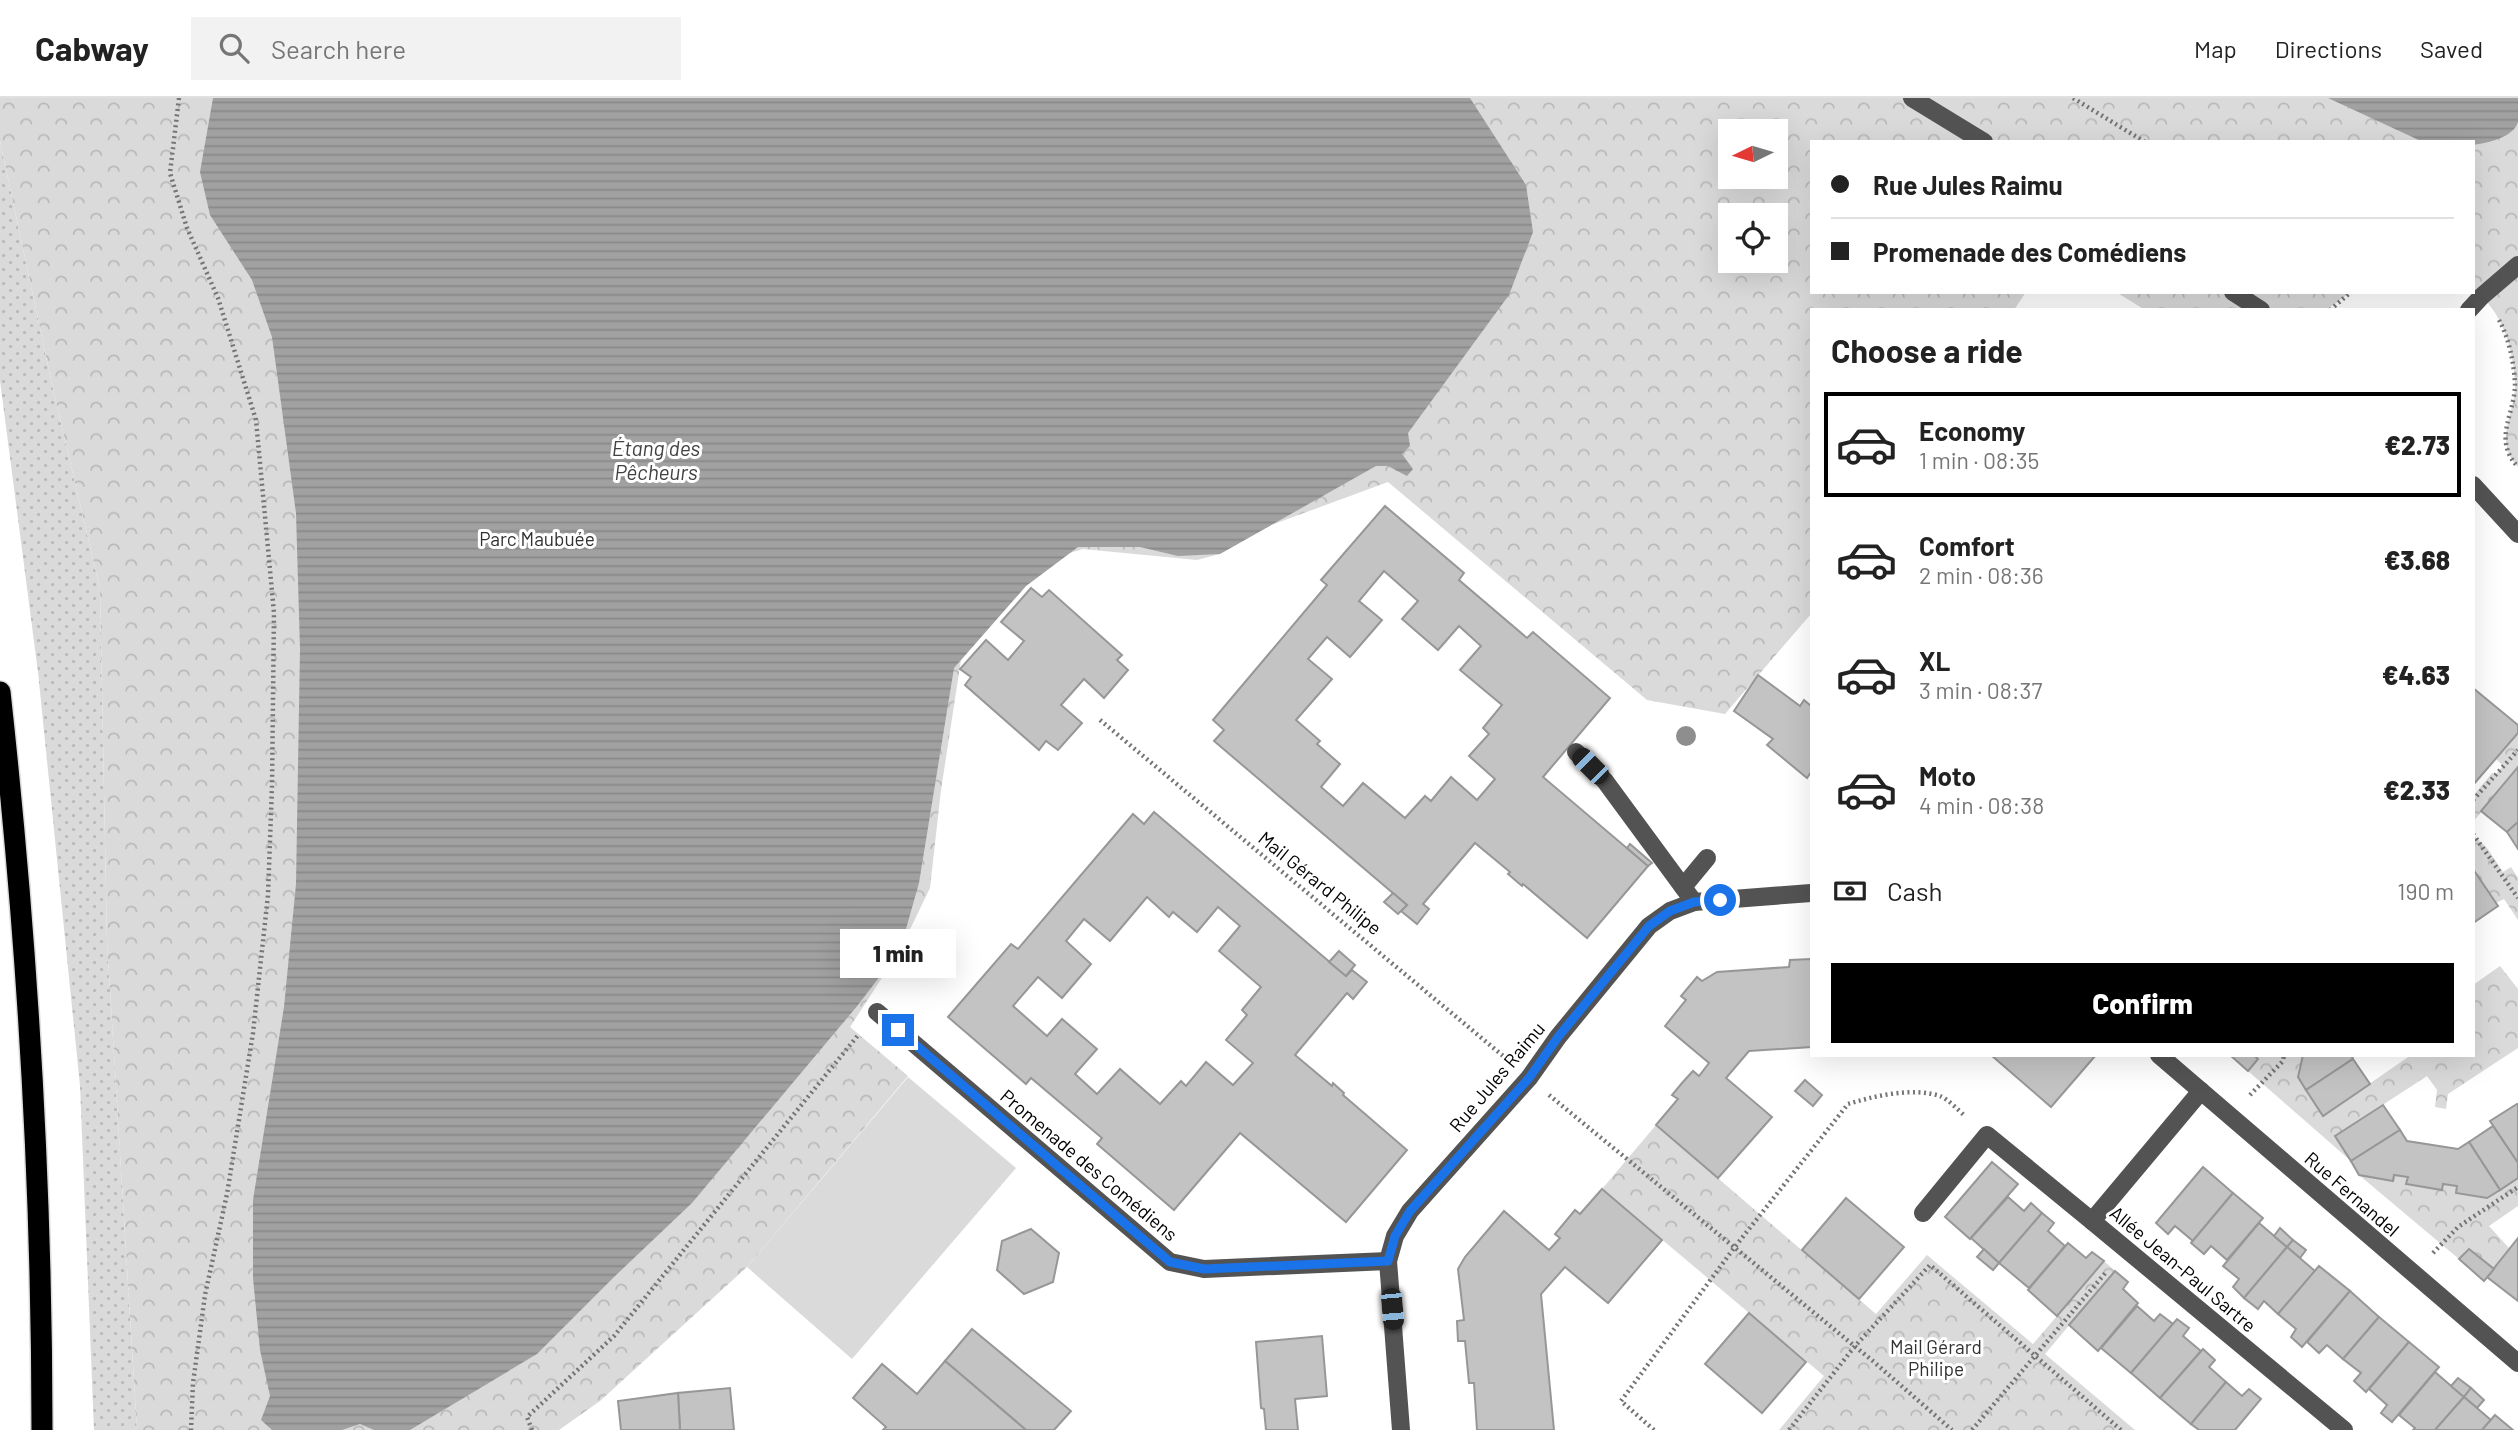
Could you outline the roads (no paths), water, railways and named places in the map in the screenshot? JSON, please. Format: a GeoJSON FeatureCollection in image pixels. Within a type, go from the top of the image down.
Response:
{"type":"FeatureCollection","features":[{"type":"Feature","properties":{"kind":"highway"},"geometry":{"type":"LineString","coordinates":[[0,692],[25,969],[40,1283],[42,1430]]}},
{"type":"Feature","properties":{"kind":"street"},"geometry":{"type":"LineString","coordinates":[[1912,98],[1981,140]]}},
{"type":"Feature","properties":{"kind":"street"},"geometry":{"type":"LineString","coordinates":[[2471,308],[2518,265]]}},
{"type":"Feature","properties":{"kind":"street"},"geometry":{"type":"LineString","coordinates":[[2235,294],[2258,308]]}},
{"type":"Feature","properties":{"kind":"street"},"geometry":{"type":"LineString","coordinates":[[2475,487],[2518,534]]}},
{"type":"Feature","properties":{"kind":"street"},"geometry":{"type":"LineString","coordinates":[[1576,752],[1605,781],[1694,902]]}},
{"type":"Feature","properties":{"kind":"street"},"geometry":{"type":"LineString","coordinates":[[1683,887],[1707,858]]}},
{"type":"Feature","properties":{"kind":"street","name":"Rue Jules Raimu"},"geometry":{"type":"LineString","coordinates":[[1401,1430],[1388,1261],[1395,1236],[1410,1211],[1529,1078],[1558,1037],[1649,926],[1670,911],[1694,902],[1810,893]]}},
{"type":"Feature","properties":{"kind":"street","name":"Promenade des Comédiens"},"geometry":{"type":"LineString","coordinates":[[877,1012],[1170,1262],[1204,1269],[1388,1261]]}},
{"type":"Feature","properties":{"kind":"street","name":"Rue Fernandel"},"geometry":{"type":"LineString","coordinates":[[2161,1057],[2518,1363]]}},
{"type":"Feature","properties":{"kind":"street","name":"Allée Jean-Paul Sartre"},"geometry":{"type":"LineString","coordinates":[[2201,1091],[2092,1221],[2344,1430]]}},
{"type":"Feature","properties":{"kind":"street"},"geometry":{"type":"LineString","coordinates":[[1923,1213],[1987,1135],[2092,1221]]}},
{"type":"Feature","properties":{"kind":"water","name":"Étang des Pêcheurs"},"geometry":{"type":"Polygon","coordinates":[[[213,98],[1470,98],[1526,185],[1533,232],[1509,295],[1408,433],[1410,446],[1402,454],[1413,469],[1407,476],[1388,466],[1376,466],[1220,554],[1178,556],[1140,547],[1078,547],[1026,586],[954,668],[919,883],[900,950],[858,1005],[692,1203],[537,1354],[410,1430],[374,1430],[360,1424],[342,1430],[272,1430],[261,1420],[270,1396],[260,1350],[253,1278],[253,1200],[284,1007],[296,884],[300,649],[296,513],[272,337],[252,280],[210,215],[200,172],[213,98]]]}},
{"type":"Feature","properties":{"kind":"water"},"geometry":{"type":"Polygon","coordinates":[[[2328,98],[2518,98],[2518,122],[2511,132],[2499,139],[2475,145],[2475,140],[2419,140],[2328,98]]]}},
{"type":"Feature","properties":{"kind":"park label","name":"Parc Maubuée"},"geometry":{"type":"Point","coordinates":[537,539]}},
{"type":"Feature","properties":{"kind":"park label","name":"Mail Gérard Philipe"},"geometry":{"type":"Point","coordinates":[1936,1358]}}]}
